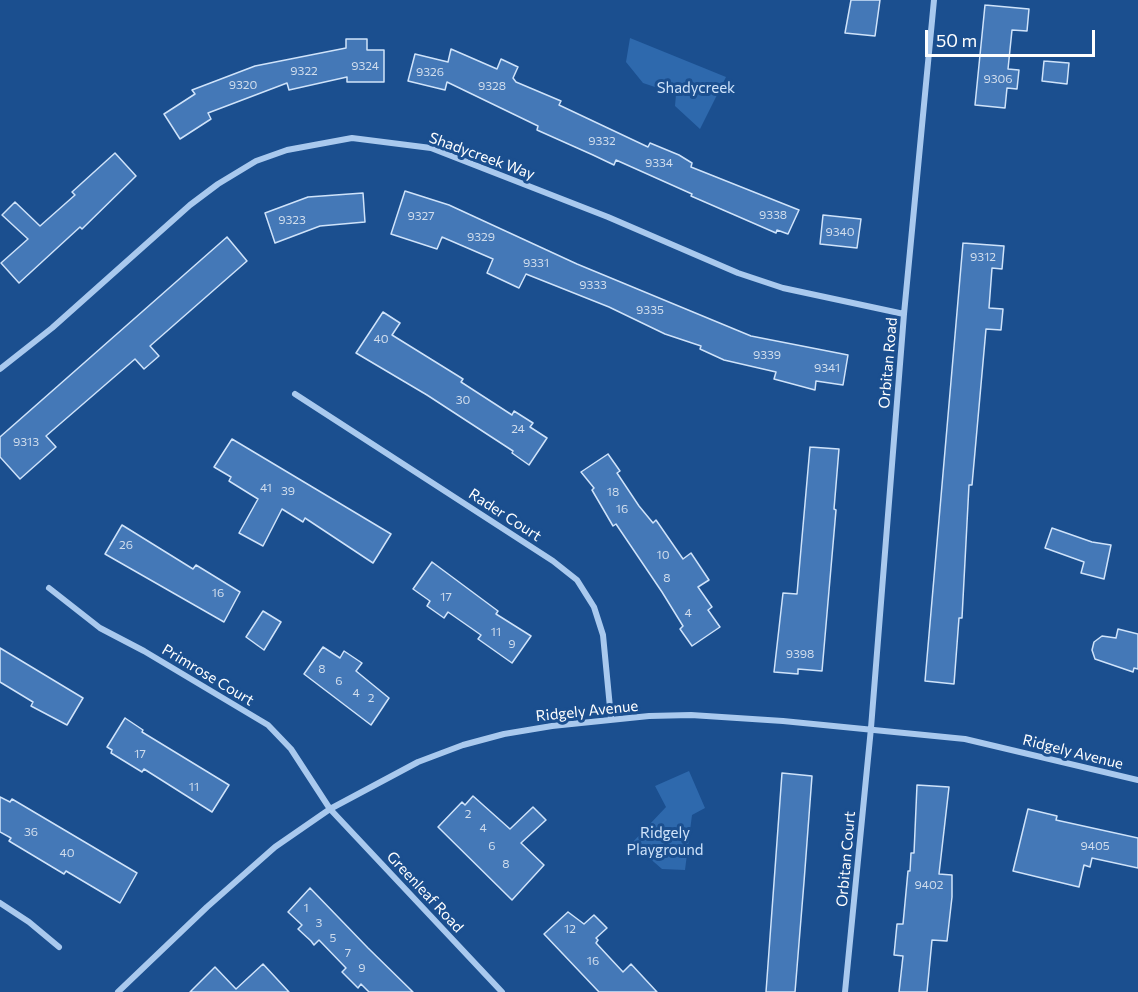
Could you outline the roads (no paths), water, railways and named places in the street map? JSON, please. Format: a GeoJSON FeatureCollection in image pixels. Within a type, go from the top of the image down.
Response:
{"type":"FeatureCollection","features":[{"type":"Feature","properties":{"kind":"street","name":"Orbitan Road"},"geometry":{"type":"LineString","coordinates":[[871,728],[904,314],[934,0]]}},
{"type":"Feature","properties":{"kind":"street","name":"Shadycreek Way"},"geometry":{"type":"LineString","coordinates":[[0,369],[52,328],[190,205],[218,184],[256,161],[287,150],[352,138],[431,148],[608,218],[738,273],[804,293],[904,314]]}},
{"type":"Feature","properties":{"kind":"street","name":"Rader Court"},"geometry":{"type":"LineString","coordinates":[[295,394],[553,561],[577,580],[594,607],[603,635],[611,718]]}},
{"type":"Feature","properties":{"kind":"street","name":"Primrose Court"},"geometry":{"type":"LineString","coordinates":[[49,588],[100,628],[144,651],[268,725],[291,749],[330,808]]}},
{"type":"Feature","properties":{"kind":"street","name":"Ridgely Avenue"},"geometry":{"type":"LineString","coordinates":[[118,992],[258,862],[330,808],[418,762],[463,745],[552,726],[611,718],[691,715],[871,728],[998,746],[1138,780]]}},
{"type":"Feature","properties":{"kind":"street","name":"Orbitan Court"},"geometry":{"type":"LineString","coordinates":[[845,992],[871,728]]}},
{"type":"Feature","properties":{"kind":"street","name":"Greenleaf Road"},"geometry":{"type":"LineString","coordinates":[[330,808],[502,992]]}},
{"type":"Feature","properties":{"kind":"street"},"geometry":{"type":"LineString","coordinates":[[0,903],[29,922],[58,947]]}},
{"type":"Feature","properties":{"kind":"park label","name":"Shadycreek"},"geometry":{"type":"Point","coordinates":[696,88]}},
{"type":"Feature","properties":{"kind":"park label","name":"Ridgely Playground"},"geometry":{"type":"Point","coordinates":[665,842]}}]}
